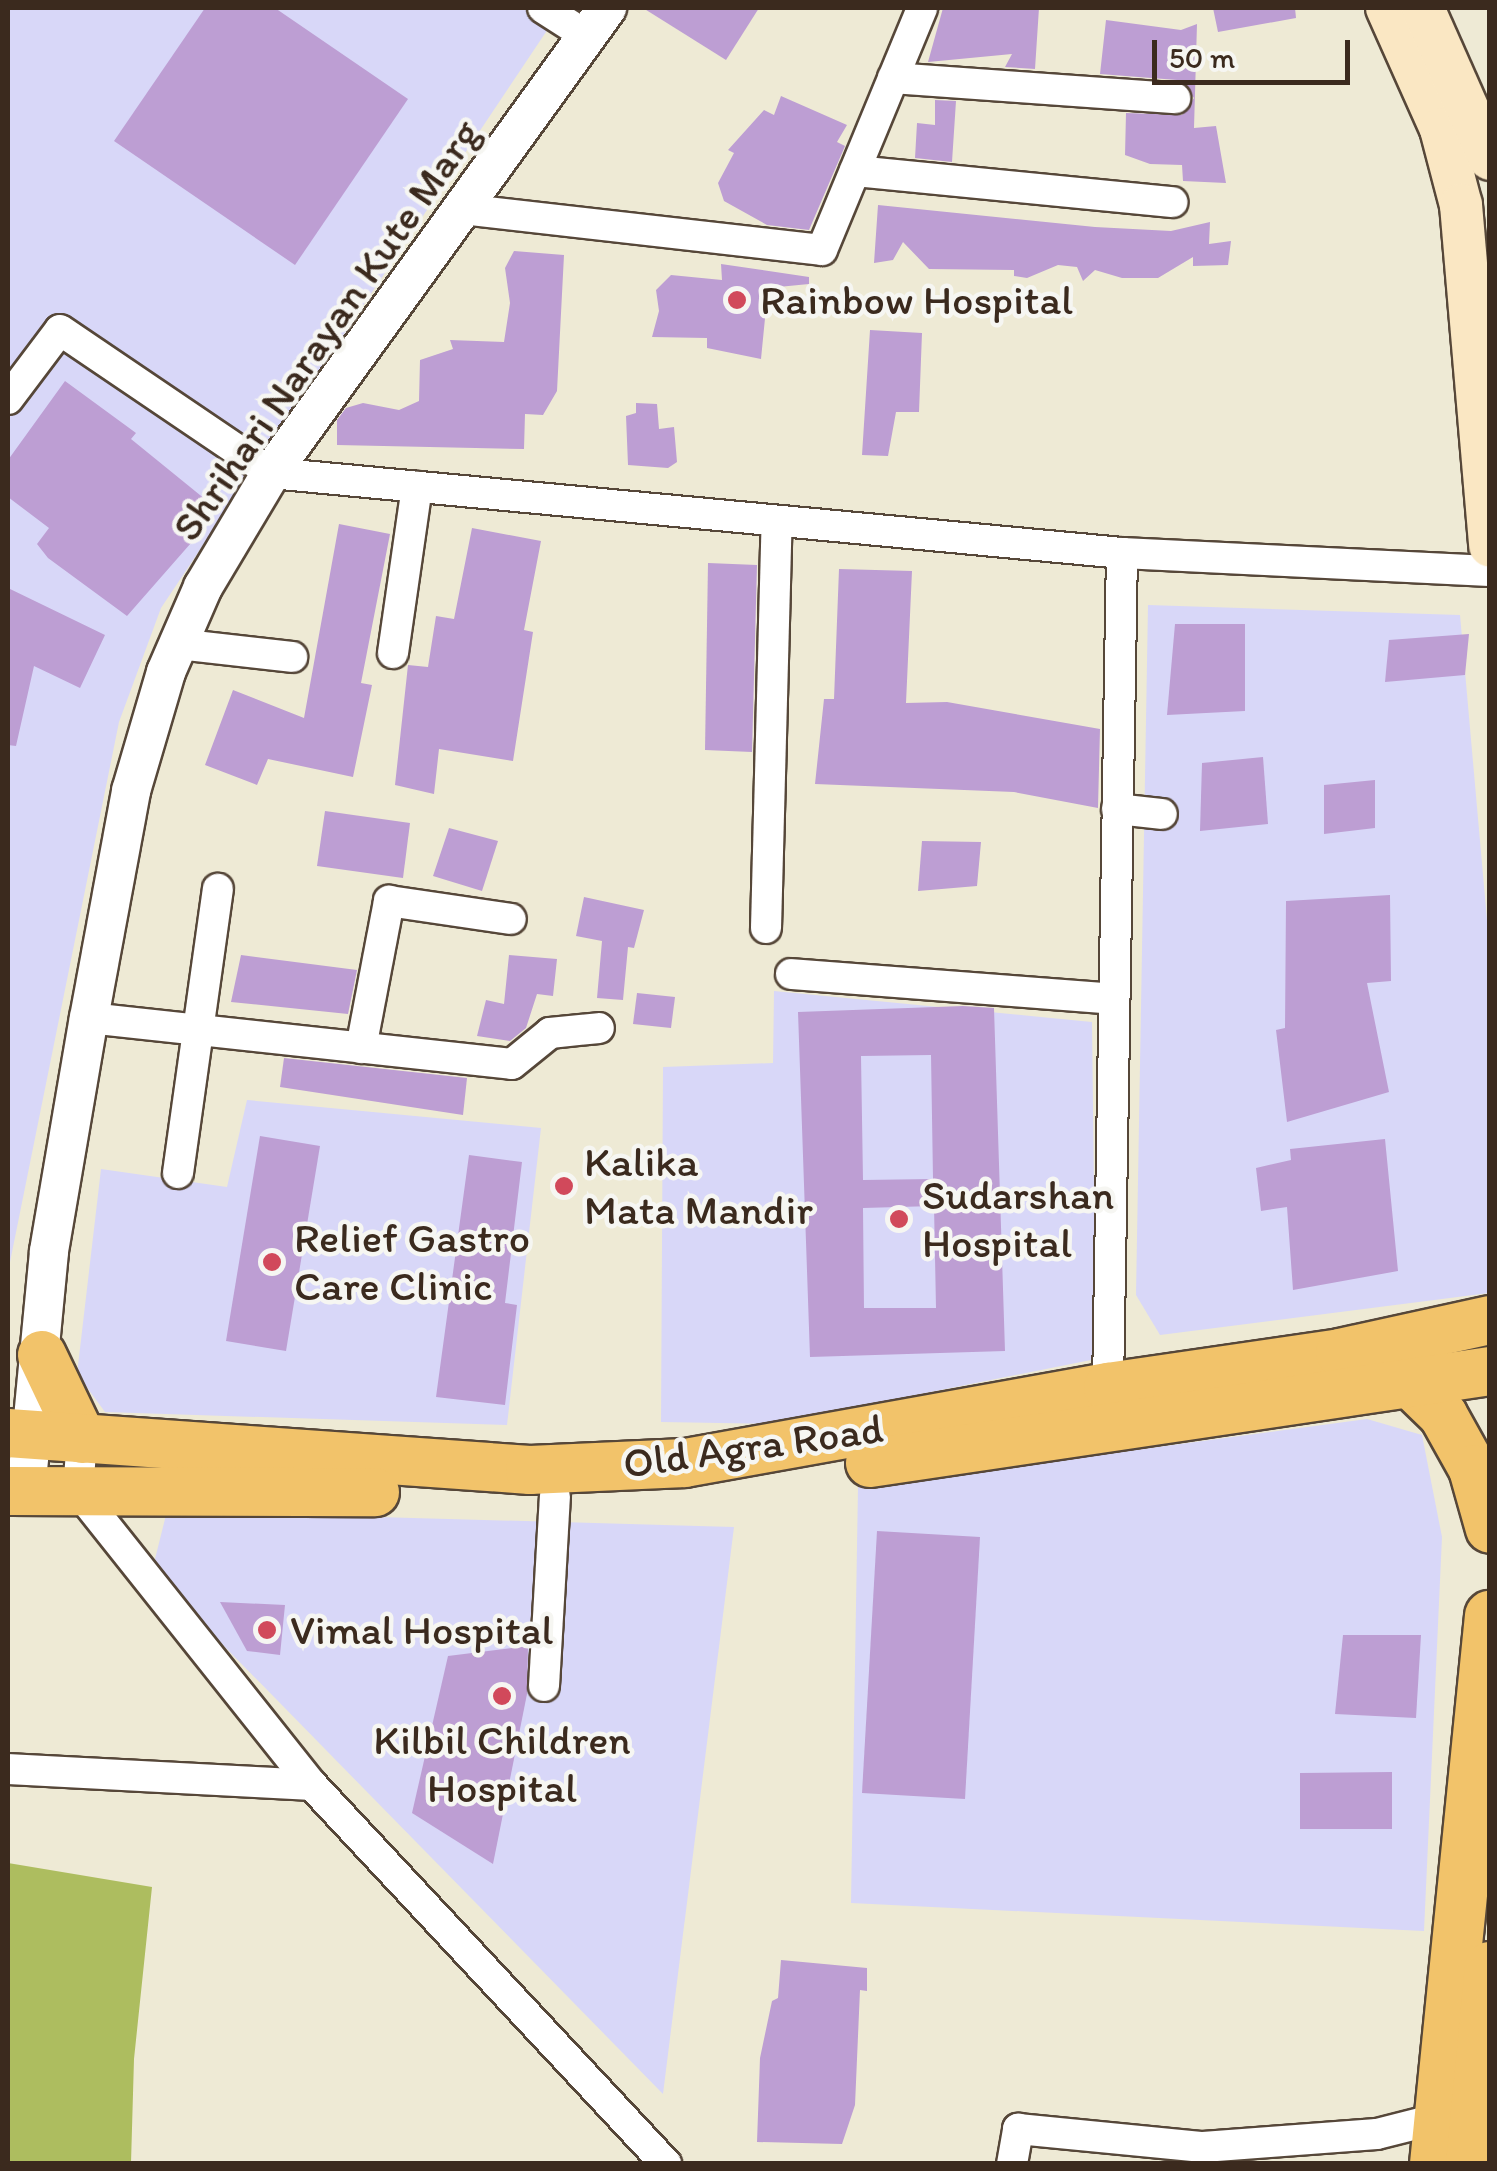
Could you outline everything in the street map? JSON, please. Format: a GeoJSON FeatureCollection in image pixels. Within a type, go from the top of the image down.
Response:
{"type":"FeatureCollection","features":[{"type":"Feature","properties":{"kind":"highway"},"geometry":{"type":"LineString","coordinates":[[1471,2164],[1460,2127],[1490,1616]]}},
{"type":"Feature","properties":{"kind":"highway"},"geometry":{"type":"LineString","coordinates":[[1460,2127],[1489,1984]]}},
{"type":"Feature","properties":{"kind":"main road"},"geometry":{"type":"LineString","coordinates":[[1387,8],[1475,204],[1490,546]]}},
{"type":"Feature","properties":{"kind":"main road"},"geometry":{"type":"LineString","coordinates":[[1423,8],[1490,159]]}},
{"type":"Feature","properties":{"kind":"main road","name":"Old Agra Road"},"geometry":{"type":"LineString","coordinates":[[14,1427],[82,1439],[530,1470],[646,1465],[1108,1387],[1340,1353],[1490,1320]]}},
{"type":"Feature","properties":{"kind":"main road"},"geometry":{"type":"LineString","coordinates":[[23,1350],[82,1439]]}},
{"type":"Feature","properties":{"kind":"main road","name":"Old Agra Road"},"geometry":{"type":"LineString","coordinates":[[17,1491],[628,1498],[1490,1372]]}},
{"type":"Feature","properties":{"kind":"main road"},"geometry":{"type":"LineString","coordinates":[[1413,1386],[1443,1415],[1473,1470],[1490,1528]]}},
{"type":"Feature","properties":{"kind":"street"},"geometry":{"type":"LineString","coordinates":[[542,8],[597,22]]}},
{"type":"Feature","properties":{"kind":"street"},"geometry":{"type":"LineString","coordinates":[[462,209],[822,250],[922,8]]}},
{"type":"Feature","properties":{"kind":"street","name":"Shrihari Narayan Kute Marg"},"geometry":{"type":"LineString","coordinates":[[17,1491],[14,1427],[23,1350],[50,1251],[131,791],[178,644],[203,587],[271,473],[597,22]]}},
{"type":"Feature","properties":{"kind":"street"},"geometry":{"type":"LineString","coordinates":[[893,78],[1175,98]]}},
{"type":"Feature","properties":{"kind":"street"},"geometry":{"type":"LineString","coordinates":[[855,172],[1172,202]]}},
{"type":"Feature","properties":{"kind":"street"},"geometry":{"type":"LineString","coordinates":[[8,400],[60,330],[271,473],[1122,553],[1490,571]]}},
{"type":"Feature","properties":{"kind":"street"},"geometry":{"type":"LineString","coordinates":[[393,653],[418,487]]}},
{"type":"Feature","properties":{"kind":"street"},"geometry":{"type":"LineString","coordinates":[[766,928],[778,521]]}},
{"type":"Feature","properties":{"kind":"street"},"geometry":{"type":"LineString","coordinates":[[1108,1387],[1122,553]]}},
{"type":"Feature","properties":{"kind":"street"},"geometry":{"type":"LineString","coordinates":[[178,644],[292,657]]}},
{"type":"Feature","properties":{"kind":"street"},"geometry":{"type":"LineString","coordinates":[[1117,809],[1162,814]]}},
{"type":"Feature","properties":{"kind":"street"},"geometry":{"type":"LineString","coordinates":[[1116,851],[1134,880]]}},
{"type":"Feature","properties":{"kind":"street"},"geometry":{"type":"LineString","coordinates":[[178,1173],[195,1029],[218,889]]}},
{"type":"Feature","properties":{"kind":"street"},"geometry":{"type":"LineString","coordinates":[[362,1048],[389,901],[511,919]]}},
{"type":"Feature","properties":{"kind":"street"},"geometry":{"type":"LineString","coordinates":[[790,974],[1114,999]]}},
{"type":"Feature","properties":{"kind":"street"},"geometry":{"type":"LineString","coordinates":[[89,1018],[512,1064],[550,1033],[599,1028]]}},
{"type":"Feature","properties":{"kind":"street"},"geometry":{"type":"LineString","coordinates":[[82,1439],[78,1491],[312,1785],[661,2162]]}},
{"type":"Feature","properties":{"kind":"street"},"geometry":{"type":"LineString","coordinates":[[544,1686],[555,1496]]}},
{"type":"Feature","properties":{"kind":"street"},"geometry":{"type":"LineString","coordinates":[[8,1769],[312,1785]]}},
{"type":"Feature","properties":{"kind":"street"},"geometry":{"type":"LineString","coordinates":[[1012,2164],[1018,2129],[1203,2147],[1460,2127]]}},
{"type":"Feature","properties":{"kind":"shaded area"},"geometry":{"type":"Polygon","coordinates":[[[8,8],[562,8],[161,608],[119,722],[8,1272],[8,8]]]}},
{"type":"Feature","properties":{"kind":"shaded area"},"geometry":{"type":"Polygon","coordinates":[[[1148,605],[1460,615],[1490,954],[1489,1293],[1160,1335],[1136,1295],[1148,605]]]}},
{"type":"Feature","properties":{"kind":"shaded area","name":"Sudarshan Hospital"},"geometry":{"type":"Polygon","coordinates":[[[774,991],[1092,1022],[1096,1359],[771,1424],[661,1422],[663,1067],[773,1063],[774,991]]]}},
{"type":"Feature","properties":{"kind":"shaded area"},"geometry":{"type":"Polygon","coordinates":[[[247,1100],[541,1128],[507,1425],[105,1412],[77,1374],[101,1169],[227,1187],[247,1100]]]}},
{"type":"Feature","properties":{"kind":"shaded area"},"geometry":{"type":"Polygon","coordinates":[[[1367,1419],[1422,1435],[1442,1537],[1424,1931],[851,1903],[858,1487],[1367,1419]]]}},
{"type":"Feature","properties":{"kind":"shaded area"},"geometry":{"type":"Polygon","coordinates":[[[167,1511],[734,1527],[663,2094],[176,1597],[155,1559],[167,1511]]]}},
{"type":"Feature","properties":{"kind":"green space"},"geometry":{"type":"Polygon","coordinates":[[[8,1863],[152,1887],[134,2059],[131,2163],[8,2163],[8,1863]]]}},
{"type":"Feature","properties":{"kind":"building"},"geometry":{"type":"Polygon","coordinates":[[[205,8],[275,8],[408,99],[295,265],[114,141],[205,8]]]}},
{"type":"Feature","properties":{"kind":"building"},"geometry":{"type":"Polygon","coordinates":[[[643,8],[759,8],[726,60],[643,8]]]}},
{"type":"Feature","properties":{"kind":"building"},"geometry":{"type":"Polygon","coordinates":[[[943,8],[1039,8],[1035,69],[1005,67],[1012,54],[928,62],[943,8]]]}},
{"type":"Feature","properties":{"kind":"building"},"geometry":{"type":"Polygon","coordinates":[[[1213,8],[1295,8],[1296,18],[1218,32],[1213,8]]]}},
{"type":"Feature","properties":{"kind":"building"},"geometry":{"type":"Polygon","coordinates":[[[1106,20],[1181,30],[1197,24],[1194,128],[1216,126],[1226,183],[1183,181],[1182,165],[1150,164],[1125,155],[1126,113],[1182,115],[1194,98],[1177,80],[1100,74],[1106,20]]]}},
{"type":"Feature","properties":{"kind":"building"},"geometry":{"type":"Polygon","coordinates":[[[781,96],[847,125],[837,142],[845,146],[809,230],[767,225],[724,201],[718,183],[734,153],[728,150],[764,110],[774,115],[781,96]]]}},
{"type":"Feature","properties":{"kind":"building"},"geometry":{"type":"Polygon","coordinates":[[[935,100],[956,101],[952,162],[915,158],[917,123],[935,125],[935,100]]]}},
{"type":"Feature","properties":{"kind":"building"},"geometry":{"type":"Polygon","coordinates":[[[878,205],[1171,231],[1210,222],[1209,244],[1231,241],[1228,265],[1193,266],[1193,257],[1158,278],[1122,278],[1095,270],[1083,281],[1077,267],[1058,265],[1027,278],[1014,276],[1014,270],[929,269],[903,242],[893,260],[874,263],[878,205]]]}},
{"type":"Feature","properties":{"kind":"building"},"geometry":{"type":"Polygon","coordinates":[[[514,251],[564,255],[557,391],[543,415],[525,414],[524,449],[337,445],[337,420],[346,408],[363,403],[399,410],[419,401],[420,360],[453,349],[450,340],[504,342],[510,303],[505,268],[514,251]]]}},
{"type":"Feature","properties":{"kind":"building"},"geometry":{"type":"Polygon","coordinates":[[[721,264],[809,277],[809,284],[768,288],[761,359],[707,348],[707,338],[652,337],[659,311],[656,290],[671,275],[722,280],[721,264]]]}},
{"type":"Feature","properties":{"kind":"building"},"geometry":{"type":"Polygon","coordinates":[[[870,330],[922,333],[919,412],[896,412],[888,456],[862,455],[870,330]]]}},
{"type":"Feature","properties":{"kind":"building"},"geometry":{"type":"Polygon","coordinates":[[[65,381],[136,433],[131,439],[211,504],[193,526],[198,535],[127,616],[48,558],[37,544],[49,528],[8,497],[8,460],[65,381]]]}},
{"type":"Feature","properties":{"kind":"building"},"geometry":{"type":"Polygon","coordinates":[[[636,403],[657,404],[659,429],[674,427],[677,462],[668,468],[628,465],[626,416],[636,413],[636,403]]]}},
{"type":"Feature","properties":{"kind":"building"},"geometry":{"type":"Polygon","coordinates":[[[339,524],[390,534],[361,683],[372,685],[353,777],[268,759],[257,785],[205,765],[233,690],[304,718],[339,524]]]}},
{"type":"Feature","properties":{"kind":"building"},"geometry":{"type":"Polygon","coordinates":[[[472,528],[541,541],[524,630],[533,632],[513,761],[439,749],[434,794],[395,785],[408,665],[428,667],[436,616],[454,619],[472,528]]]}},
{"type":"Feature","properties":{"kind":"building"},"geometry":{"type":"Polygon","coordinates":[[[708,563],[757,565],[752,752],[705,750],[708,563]]]}},
{"type":"Feature","properties":{"kind":"building"},"geometry":{"type":"Polygon","coordinates":[[[839,569],[912,571],[906,703],[947,702],[1100,729],[1098,808],[1014,792],[815,784],[824,699],[834,699],[839,569]]]}},
{"type":"Feature","properties":{"kind":"building"},"geometry":{"type":"Polygon","coordinates":[[[8,588],[105,635],[80,688],[34,666],[16,746],[8,745],[8,588]]]}},
{"type":"Feature","properties":{"kind":"building"},"geometry":{"type":"Polygon","coordinates":[[[1175,624],[1245,624],[1245,711],[1167,715],[1175,624]]]}},
{"type":"Feature","properties":{"kind":"building"},"geometry":{"type":"Polygon","coordinates":[[[1469,634],[1465,675],[1385,682],[1389,640],[1469,634]]]}},
{"type":"Feature","properties":{"kind":"building"},"geometry":{"type":"Polygon","coordinates":[[[1263,757],[1268,824],[1200,831],[1202,763],[1263,757]]]}},
{"type":"Feature","properties":{"kind":"building"},"geometry":{"type":"Polygon","coordinates":[[[1375,780],[1375,828],[1324,834],[1324,785],[1375,780]]]}},
{"type":"Feature","properties":{"kind":"building"},"geometry":{"type":"Polygon","coordinates":[[[325,811],[410,823],[403,878],[317,866],[325,811]]]}},
{"type":"Feature","properties":{"kind":"building"},"geometry":{"type":"Polygon","coordinates":[[[449,828],[498,841],[482,891],[433,876],[449,828]]]}},
{"type":"Feature","properties":{"kind":"building"},"geometry":{"type":"Polygon","coordinates":[[[922,841],[981,842],[977,886],[918,891],[922,841]]]}},
{"type":"Feature","properties":{"kind":"building"},"geometry":{"type":"Polygon","coordinates":[[[1390,895],[1391,981],[1367,983],[1389,1092],[1287,1122],[1276,1030],[1285,1028],[1286,901],[1390,895]]]}},
{"type":"Feature","properties":{"kind":"building"},"geometry":{"type":"Polygon","coordinates":[[[584,897],[644,910],[634,948],[628,947],[623,1000],[597,998],[602,941],[576,936],[584,897]]]}},
{"type":"Feature","properties":{"kind":"building"},"geometry":{"type":"Polygon","coordinates":[[[241,955],[357,970],[348,1014],[231,1002],[241,955]]]}},
{"type":"Feature","properties":{"kind":"building"},"geometry":{"type":"Polygon","coordinates":[[[509,955],[557,959],[553,996],[537,994],[526,1028],[510,1041],[477,1036],[486,1000],[504,1004],[509,955]]]}},
{"type":"Feature","properties":{"kind":"building"},"geometry":{"type":"Polygon","coordinates":[[[637,993],[675,997],[671,1028],[633,1024],[637,993]]]}},
{"type":"Feature","properties":{"kind":"building"},"geometry":{"type":"Polygon","coordinates":[[[994,1008],[1005,1351],[810,1357],[798,1012],[994,1008]],[[931,1055],[861,1056],[863,1180],[933,1179],[931,1055]],[[934,1206],[863,1208],[864,1308],[936,1308],[934,1206]]]}},
{"type":"Feature","properties":{"kind":"building"},"geometry":{"type":"Polygon","coordinates":[[[284,1058],[467,1078],[463,1115],[280,1087],[284,1058]]]}},
{"type":"Feature","properties":{"kind":"building"},"geometry":{"type":"Polygon","coordinates":[[[260,1136],[320,1146],[286,1351],[226,1341],[260,1136]]]}},
{"type":"Feature","properties":{"kind":"building"},"geometry":{"type":"Polygon","coordinates":[[[1385,1139],[1398,1271],[1293,1290],[1287,1207],[1261,1211],[1256,1168],[1291,1160],[1290,1149],[1385,1139]]]}},
{"type":"Feature","properties":{"kind":"building"},"geometry":{"type":"Polygon","coordinates":[[[469,1155],[522,1162],[505,1303],[517,1305],[505,1405],[436,1397],[469,1155]]]}},
{"type":"Feature","properties":{"kind":"building"},"geometry":{"type":"Polygon","coordinates":[[[877,1531],[980,1537],[965,1799],[862,1793],[877,1531]]]}},
{"type":"Feature","properties":{"kind":"building"},"geometry":{"type":"Polygon","coordinates":[[[220,1602],[285,1605],[280,1655],[247,1651],[220,1602]]]}},
{"type":"Feature","properties":{"kind":"building"},"geometry":{"type":"Polygon","coordinates":[[[1343,1635],[1421,1635],[1416,1718],[1335,1714],[1343,1635]]]}},
{"type":"Feature","properties":{"kind":"building"},"geometry":{"type":"Polygon","coordinates":[[[528,1646],[527,1694],[493,1864],[412,1813],[448,1656],[528,1646]]]}},
{"type":"Feature","properties":{"kind":"building"},"geometry":{"type":"Polygon","coordinates":[[[1392,1772],[1392,1829],[1300,1829],[1300,1773],[1392,1772]]]}},
{"type":"Feature","properties":{"kind":"building"},"geometry":{"type":"Polygon","coordinates":[[[781,1960],[867,1968],[867,1991],[860,1990],[855,2105],[842,2144],[757,2142],[760,2058],[772,2001],[778,1998],[781,1960]]]}},
{"type":"Feature","properties":{"kind":"place","name":"Rainbow Hospital"},"geometry":{"type":"Point","coordinates":[737,300]}},
{"type":"Feature","properties":{"kind":"place","name":"Kalika Mata Mandir"},"geometry":{"type":"Point","coordinates":[564,1186]}},
{"type":"Feature","properties":{"kind":"place","name":"Sudarshan Hospital"},"geometry":{"type":"Point","coordinates":[899,1219]}},
{"type":"Feature","properties":{"kind":"place","name":"Relief Gastro Care Clinic"},"geometry":{"type":"Point","coordinates":[272,1262]}},
{"type":"Feature","properties":{"kind":"place","name":"Vimal Hospital"},"geometry":{"type":"Point","coordinates":[267,1630]}},
{"type":"Feature","properties":{"kind":"place","name":"Kilbil Children Hospital"},"geometry":{"type":"Point","coordinates":[502,1696]}}]}
